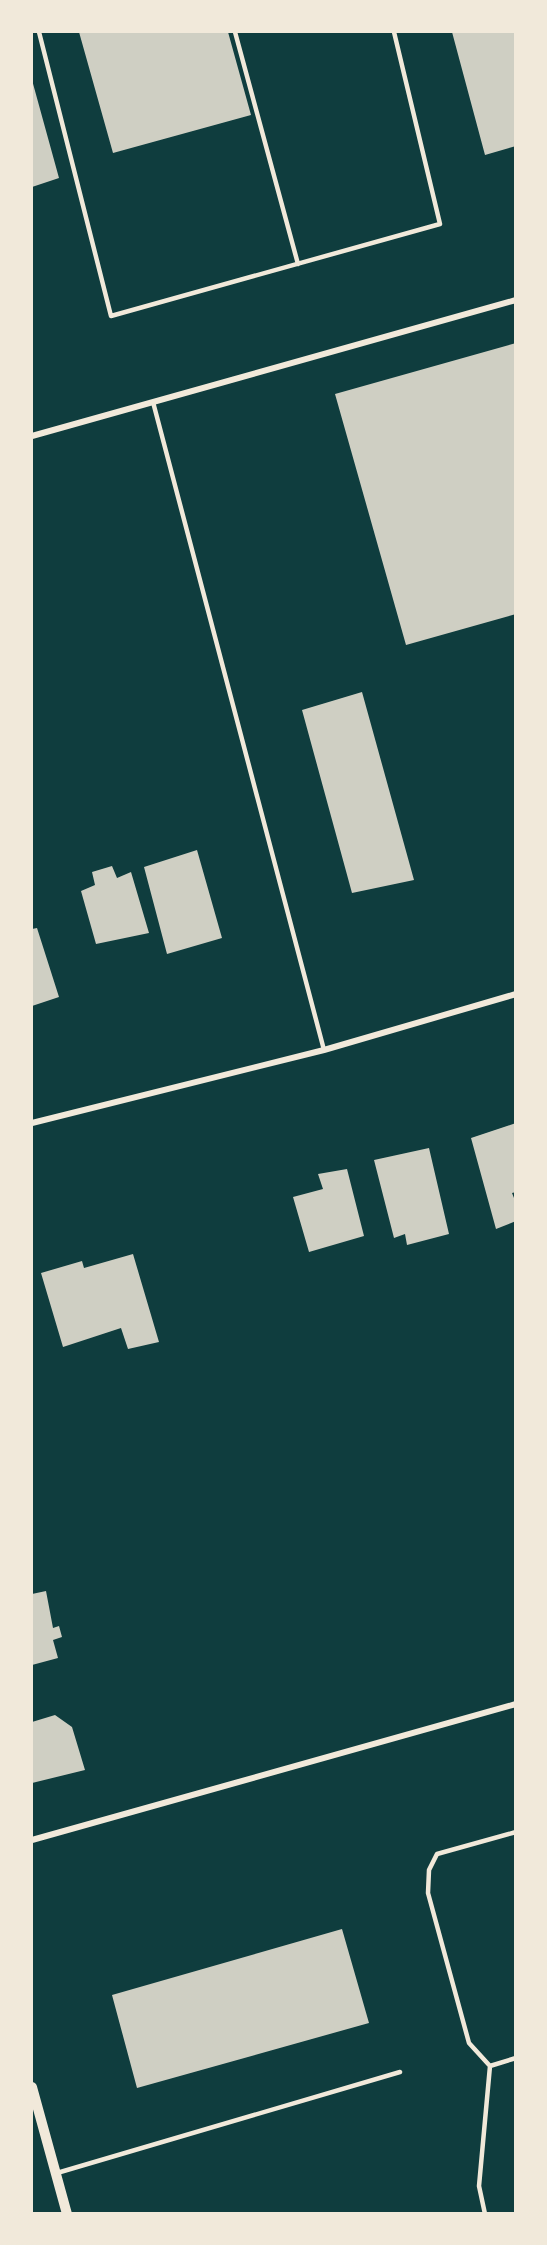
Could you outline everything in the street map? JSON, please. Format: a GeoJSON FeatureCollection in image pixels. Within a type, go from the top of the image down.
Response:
{"type":"FeatureCollection","features":[{"type":"Feature","properties":{"kind":"street"},"geometry":{"type":"LineString","coordinates":[[32,436],[516,300]]}},
{"type":"Feature","properties":{"kind":"street"},"geometry":{"type":"LineString","coordinates":[[32,1123],[324,1050],[516,994]]}},
{"type":"Feature","properties":{"kind":"street"},"geometry":{"type":"LineString","coordinates":[[32,1840],[516,1704]]}},
{"type":"Feature","properties":{"kind":"street"},"geometry":{"type":"LineString","coordinates":[[32,2087],[68,2214]]}},
{"type":"Feature","properties":{"kind":"lane"},"geometry":{"type":"LineString","coordinates":[[39,32],[111,316],[440,224],[394,32]]}},
{"type":"Feature","properties":{"kind":"lane"},"geometry":{"type":"LineString","coordinates":[[235,32],[298,264]]}},
{"type":"Feature","properties":{"kind":"lane"},"geometry":{"type":"LineString","coordinates":[[153,402],[324,1050]]}},
{"type":"Feature","properties":{"kind":"lane"},"geometry":{"type":"LineString","coordinates":[[485,2214],[479,2186],[490,2066],[470,2043],[428,1893],[429,1870],[437,1854],[516,1832]]}},
{"type":"Feature","properties":{"kind":"lane"},"geometry":{"type":"LineString","coordinates":[[490,2066],[516,2058]]}},
{"type":"Feature","properties":{"kind":"lane"},"geometry":{"type":"LineString","coordinates":[[57,2173],[400,2072]]}},
{"type":"Feature","properties":{"kind":"building"},"geometry":{"type":"Polygon","coordinates":[[[79,32],[228,32],[251,115],[113,153],[79,32]]]}},
{"type":"Feature","properties":{"kind":"building"},"geometry":{"type":"Polygon","coordinates":[[[452,32],[516,32],[516,146],[485,155],[452,32]]]}},
{"type":"Feature","properties":{"kind":"building"},"geometry":{"type":"Polygon","coordinates":[[[32,80],[59,178],[32,187],[32,80]]]}},
{"type":"Feature","properties":{"kind":"building"},"geometry":{"type":"Polygon","coordinates":[[[516,343],[516,614],[406,645],[335,394],[516,343]]]}},
{"type":"Feature","properties":{"kind":"building"},"geometry":{"type":"Polygon","coordinates":[[[362,692],[414,880],[352,893],[302,710],[362,692]]]}},
{"type":"Feature","properties":{"kind":"building"},"geometry":{"type":"Polygon","coordinates":[[[197,850],[222,938],[167,954],[144,867],[197,850]]]}},
{"type":"Feature","properties":{"kind":"building"},"geometry":{"type":"Polygon","coordinates":[[[112,866],[117,878],[131,872],[149,933],[96,944],[81,891],[95,885],[92,872],[112,866]]]}},
{"type":"Feature","properties":{"kind":"building"},"geometry":{"type":"Polygon","coordinates":[[[37,928],[59,997],[32,1006],[32,929],[37,928]]]}},
{"type":"Feature","properties":{"kind":"building"},"geometry":{"type":"Polygon","coordinates":[[[516,1123],[516,1192],[512,1193],[516,1203],[516,1221],[496,1229],[471,1138],[516,1123]]]}},
{"type":"Feature","properties":{"kind":"building"},"geometry":{"type":"Polygon","coordinates":[[[429,1148],[449,1234],[407,1245],[405,1234],[394,1238],[374,1160],[429,1148]]]}},
{"type":"Feature","properties":{"kind":"building"},"geometry":{"type":"Polygon","coordinates":[[[347,1169],[364,1236],[309,1252],[293,1197],[323,1189],[318,1174],[347,1169]]]}},
{"type":"Feature","properties":{"kind":"building"},"geometry":{"type":"Polygon","coordinates":[[[133,1254],[159,1342],[128,1349],[121,1328],[63,1347],[41,1273],[82,1261],[84,1268],[133,1254]]]}},
{"type":"Feature","properties":{"kind":"building"},"geometry":{"type":"Polygon","coordinates":[[[46,1591],[53,1628],[59,1626],[62,1637],[53,1640],[58,1658],[32,1665],[32,1594],[46,1591]]]}},
{"type":"Feature","properties":{"kind":"building"},"geometry":{"type":"Polygon","coordinates":[[[55,1715],[72,1727],[85,1770],[32,1783],[32,1722],[55,1715]]]}},
{"type":"Feature","properties":{"kind":"building"},"geometry":{"type":"Polygon","coordinates":[[[342,1929],[369,2023],[137,2088],[112,1995],[342,1929]]]}}]}
